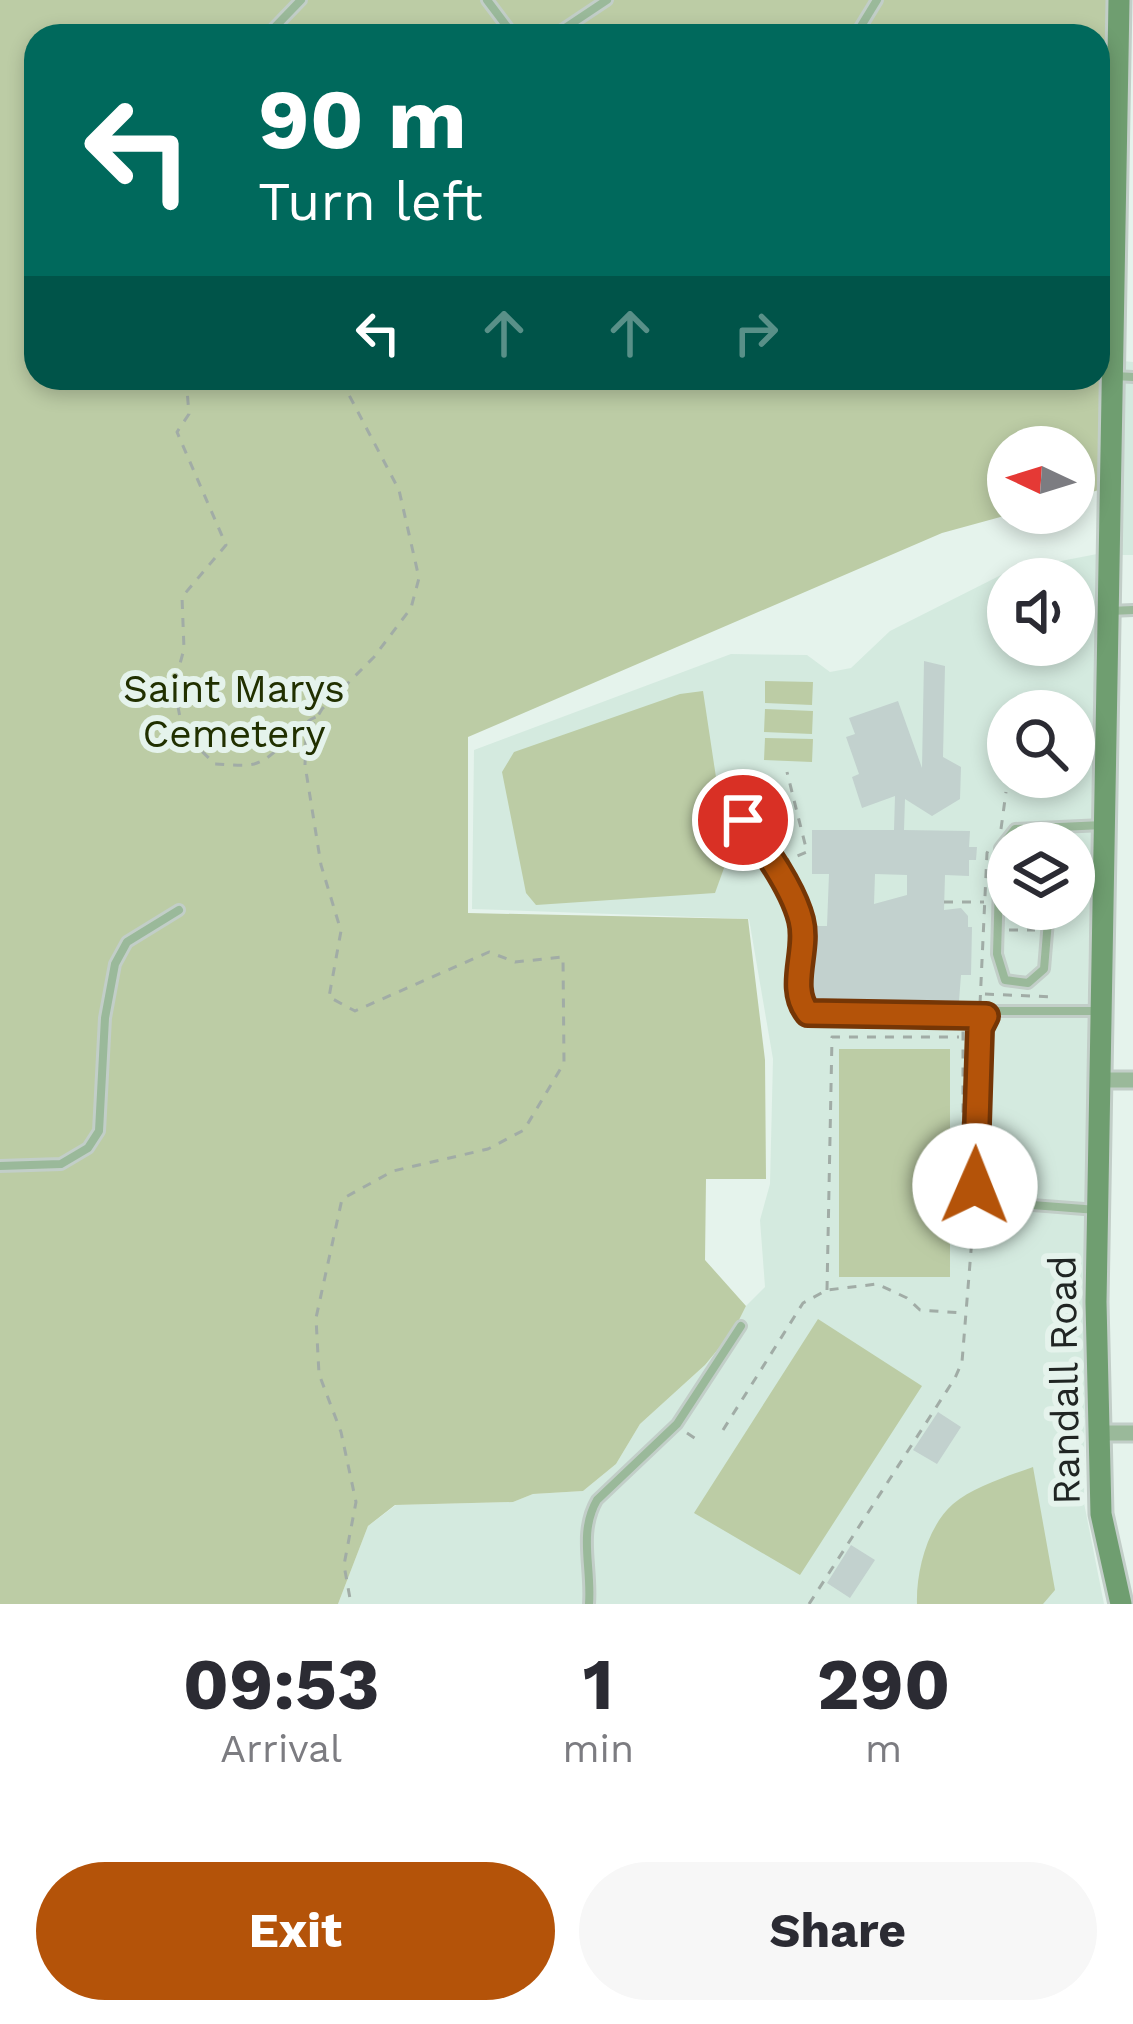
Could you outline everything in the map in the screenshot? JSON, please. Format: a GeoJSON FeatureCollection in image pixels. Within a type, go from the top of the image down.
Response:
{"type":"FeatureCollection","features":[{"type":"Feature","properties":{"kind":"street","name":"Randall Road"},"geometry":{"type":"LineString","coordinates":[[1119,0],[1124,376],[1109,611],[1098,1433],[1101,1514],[1121,1604]]}},
{"type":"Feature","properties":{"kind":"street"},"geometry":{"type":"LineString","coordinates":[[1101,1080],[1133,1080]]}},
{"type":"Feature","properties":{"kind":"street"},"geometry":{"type":"LineString","coordinates":[[1098,1433],[1133,1433]]}},
{"type":"Feature","properties":{"kind":"lane"},"geometry":{"type":"LineString","coordinates":[[278,24],[301,0]]}},
{"type":"Feature","properties":{"kind":"lane"},"geometry":{"type":"LineString","coordinates":[[571,24],[607,0]]}},
{"type":"Feature","properties":{"kind":"lane"},"geometry":{"type":"LineString","coordinates":[[1109,611],[1133,610]]}},
{"type":"Feature","properties":{"kind":"lane"},"geometry":{"type":"LineString","coordinates":[[743,820],[802,921],[799,1001],[808,1013],[986,1016],[996,1011],[1102,1011]]}},
{"type":"Feature","properties":{"kind":"lane"},"geometry":{"type":"LineString","coordinates":[[1095,826],[1104,825]]}},
{"type":"Feature","properties":{"kind":"lane"},"geometry":{"type":"LineString","coordinates":[[0,1166],[61,1164],[88,1148],[99,1131],[106,1018],[115,964],[127,942],[178,910]]}},
{"type":"Feature","properties":{"kind":"lane"},"geometry":{"type":"LineString","coordinates":[[998,930],[997,954],[1005,980],[1028,983],[1044,969],[1049,930]]}},
{"type":"Feature","properties":{"kind":"lane"},"geometry":{"type":"LineString","coordinates":[[986,1016],[979,1039],[975,1186],[982,1197],[1016,1205],[1098,1210]]}},
{"type":"Feature","properties":{"kind":"lane"},"geometry":{"type":"LineString","coordinates":[[589,1604],[584,1530],[588,1516],[597,1500],[675,1426],[741,1326]]}},
{"type":"Feature","properties":{"kind":"path"},"geometry":{"type":"LineString","coordinates":[[187,390],[189,414],[177,432],[226,545],[182,597],[184,650],[174,686],[183,733],[214,764],[252,765],[317,717]]}},
{"type":"Feature","properties":{"kind":"path"},"geometry":{"type":"LineString","coordinates":[[350,390],[399,490],[419,578],[411,608],[306,736],[304,765],[321,865],[340,931],[328,998],[355,1011],[489,952],[515,962],[563,957],[564,1063],[524,1130],[488,1149],[393,1171],[342,1198],[316,1318],[319,1374],[341,1432],[356,1502],[344,1565],[352,1604]]}},
{"type":"Feature","properties":{"kind":"path"},"geometry":{"type":"LineString","coordinates":[[774,866],[807,852],[787,772]]}},
{"type":"Feature","properties":{"kind":"path"},"geometry":{"type":"LineString","coordinates":[[809,1604],[962,1362],[973,1226],[962,1214],[962,1023],[982,1003],[987,854],[1003,825],[1005,798]]}},
{"type":"Feature","properties":{"kind":"path"},"geometry":{"type":"LineString","coordinates":[[944,902],[985,902]]}},
{"type":"Feature","properties":{"kind":"path"},"geometry":{"type":"LineString","coordinates":[[982,994],[1055,997]]}},
{"type":"Feature","properties":{"kind":"path"},"geometry":{"type":"LineString","coordinates":[[827,1290],[832,1037],[979,1039]]}},
{"type":"Feature","properties":{"kind":"path"},"geometry":{"type":"LineString","coordinates":[[723,1430],[803,1303],[827,1290],[877,1284],[920,1310],[966,1313]]}},
{"type":"Feature","properties":{"kind":"path"},"geometry":{"type":"LineString","coordinates":[[675,1426],[696,1439]]}},
{"type":"Feature","properties":{"kind":"shaded area"},"geometry":{"type":"Polygon","coordinates":[[[1123,361],[1133,362],[1133,555],[1120,555],[1123,361]]]}},
{"type":"Feature","properties":{"kind":"shaded area"},"geometry":{"type":"Polygon","coordinates":[[[1097,554],[1095,648],[1095,558],[1076,558],[1097,554]]]}},
{"type":"Feature","properties":{"kind":"shaded area"},"geometry":{"type":"Polygon","coordinates":[[[987,582],[987,666],[1095,666],[1094,690],[987,690],[987,798],[1092,798],[1091,822],[987,822],[987,930],[1089,930],[1084,1503],[1104,1604],[338,1604],[368,1526],[396,1505],[513,1502],[533,1494],[583,1491],[616,1464],[640,1424],[705,1365],[765,1287],[760,1220],[770,1184],[773,1059],[749,919],[472,909],[474,750],[731,654],[807,655],[830,672],[851,668],[890,631],[987,582]]]}},
{"type":"Feature","properties":{"kind":"green space","name":"Saint Marys Cemetery"},"geometry":{"type":"Polygon","coordinates":[[[0,0],[1119,0],[1113,410],[1099,415],[1099,490],[1095,491],[1095,426],[987,426],[987,521],[942,533],[468,737],[468,913],[748,919],[765,1060],[766,1179],[706,1179],[705,1260],[746,1306],[734,1330],[705,1365],[640,1424],[616,1464],[583,1491],[533,1494],[513,1502],[395,1505],[368,1526],[338,1604],[0,1604],[0,0]]]}},
{"type":"Feature","properties":{"kind":"green space"},"geometry":{"type":"Polygon","coordinates":[[[765,681],[813,682],[812,705],[765,703],[765,681]]]}},
{"type":"Feature","properties":{"kind":"green space"},"geometry":{"type":"Polygon","coordinates":[[[703,691],[728,857],[715,893],[536,905],[526,893],[502,772],[514,752],[680,694],[703,691]]]}},
{"type":"Feature","properties":{"kind":"green space"},"geometry":{"type":"Polygon","coordinates":[[[765,709],[813,711],[812,734],[764,732],[765,709]]]}},
{"type":"Feature","properties":{"kind":"green space"},"geometry":{"type":"Polygon","coordinates":[[[765,738],[813,739],[812,762],[764,760],[765,738]]]}},
{"type":"Feature","properties":{"kind":"green space"},"geometry":{"type":"Polygon","coordinates":[[[839,1049],[950,1049],[950,1277],[839,1277],[839,1049]]]}},
{"type":"Feature","properties":{"kind":"green space"},"geometry":{"type":"Polygon","coordinates":[[[818,1319],[922,1386],[800,1575],[694,1513],[818,1319]]]}},
{"type":"Feature","properties":{"kind":"green space"},"geometry":{"type":"Polygon","coordinates":[[[1033,1467],[1055,1590],[1043,1604],[917,1604],[925,1551],[944,1514],[970,1492],[1033,1467]]]}},
{"type":"Feature","properties":{"kind":"building"},"geometry":{"type":"Polygon","coordinates":[[[924,661],[945,666],[943,757],[961,767],[960,799],[932,816],[905,799],[904,830],[970,831],[969,847],[977,847],[976,860],[969,860],[969,876],[945,875],[944,910],[961,908],[972,927],[971,975],[961,975],[959,1001],[929,1001],[928,1007],[812,1005],[808,1000],[810,926],[827,926],[829,874],[812,874],[812,830],[894,830],[895,796],[862,808],[852,777],[859,774],[846,737],[855,734],[849,718],[898,701],[922,768],[924,661]],[[875,874],[874,904],[907,895],[907,875],[875,874]]]}},
{"type":"Feature","properties":{"kind":"building"},"geometry":{"type":"Polygon","coordinates":[[[938,1412],[961,1427],[937,1464],[913,1450],[938,1412]]]}},
{"type":"Feature","properties":{"kind":"building"},"geometry":{"type":"Polygon","coordinates":[[[851,1545],[875,1560],[850,1598],[827,1583],[851,1545]]]}},
{"type":"Feature","properties":{"kind":"route"},"geometry":{"type":"LineString","coordinates":[[743,820],[767,852],[802,921],[799,1001],[808,1013],[986,1016],[980,1028],[975,1186]]}}]}
